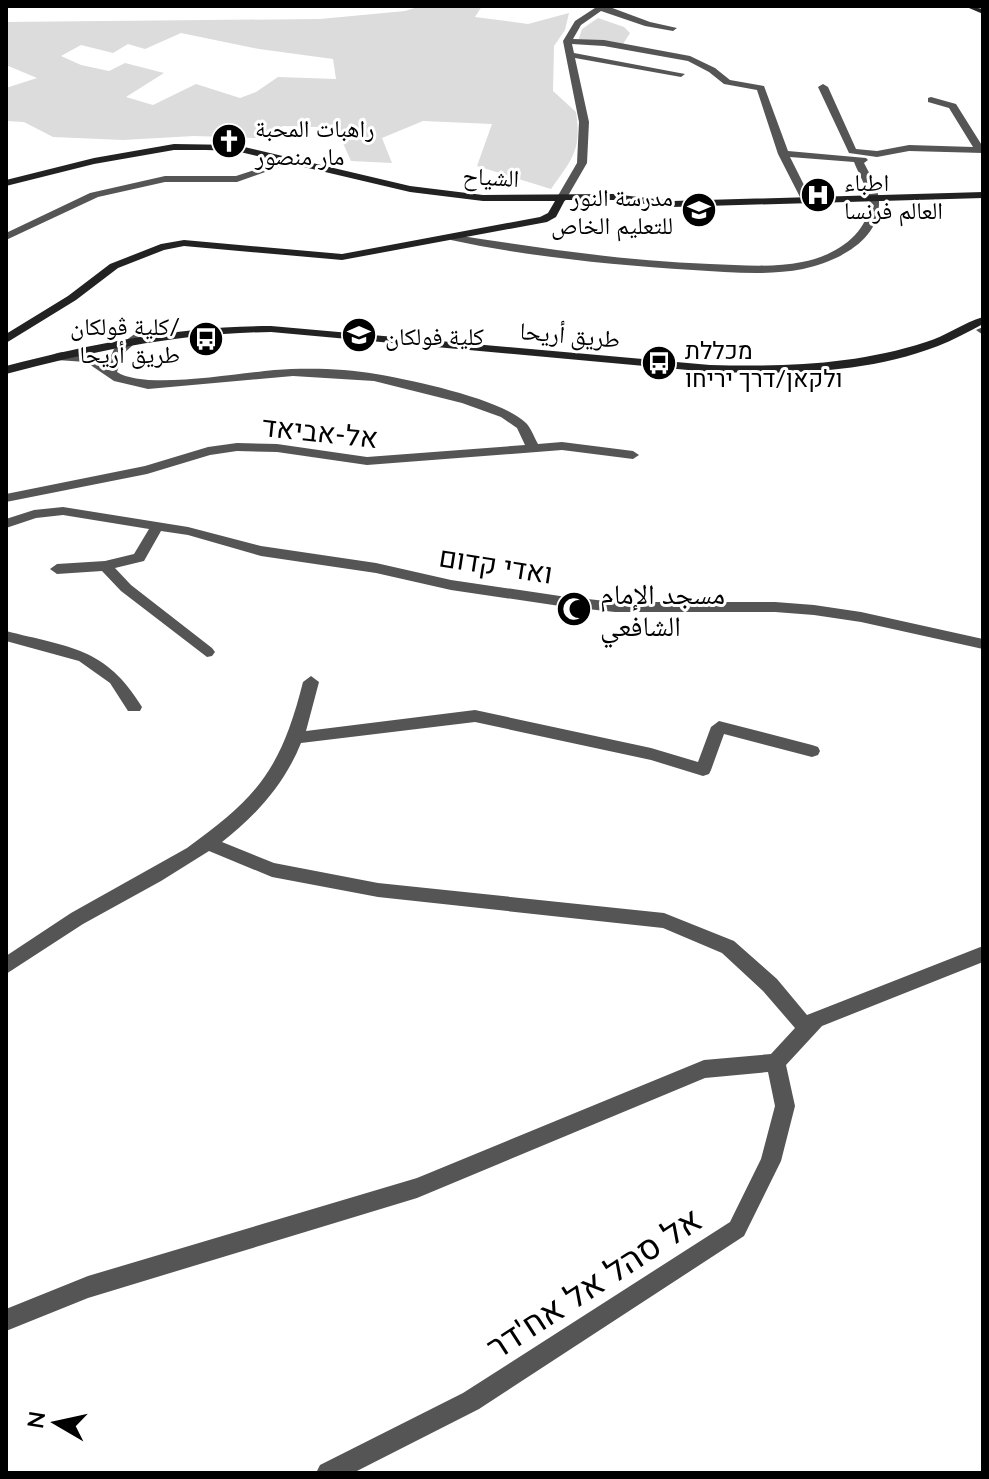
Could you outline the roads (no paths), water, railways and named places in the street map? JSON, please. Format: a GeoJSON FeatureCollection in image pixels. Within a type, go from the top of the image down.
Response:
{"type":"FeatureCollection","features":[{"type":"Feature","properties":{"kind":"street"},"geometry":{"type":"LineString","coordinates":[[972,6],[983,12]]}},
{"type":"Feature","properties":{"kind":"street"},"geometry":{"type":"LineString","coordinates":[[6,339],[72,298],[114,266],[161,247],[184,243],[342,257],[543,220],[552,215],[582,163],[584,122],[567,41],[578,23],[602,7],[623,17],[673,28]]}},
{"type":"Feature","properties":{"kind":"street"},"geometry":{"type":"LineString","coordinates":[[567,41],[604,43],[690,59],[727,82],[761,88],[783,154],[806,199]]}},
{"type":"Feature","properties":{"kind":"street"},"geometry":{"type":"LineString","coordinates":[[571,55],[681,74]]}},
{"type":"Feature","properties":{"kind":"street"},"geometry":{"type":"LineString","coordinates":[[823,87],[852,151],[877,154],[909,148],[982,152]]}},
{"type":"Feature","properties":{"kind":"street"},"geometry":{"type":"LineString","coordinates":[[931,100],[953,106],[982,152]]}},
{"type":"Feature","properties":{"kind":"street","name":"الشياح"},"geometry":{"type":"LineString","coordinates":[[6,183],[94,161],[174,147],[236,148],[410,189],[483,198],[613,197],[672,204],[983,195]]}},
{"type":"Feature","properties":{"kind":"street"},"geometry":{"type":"LineString","coordinates":[[783,154],[884,160],[918,154],[982,152]]}},
{"type":"Feature","properties":{"kind":"street"},"geometry":{"type":"LineString","coordinates":[[455,238],[570,256],[662,265],[759,270],[802,266],[830,257],[857,241],[871,220],[874,197],[857,159]]}},
{"type":"Feature","properties":{"kind":"street"},"geometry":{"type":"LineString","coordinates":[[6,237],[94,195],[165,179],[237,179],[291,161]]}},
{"type":"Feature","properties":{"kind":"street","name":"طريق أريحا"},"geometry":{"type":"LineString","coordinates":[[6,370],[136,337],[205,329],[271,329],[704,366],[819,368],[930,354],[956,346],[983,328]]}},
{"type":"Feature","properties":{"kind":"street"},"geometry":{"type":"LineString","coordinates":[[111,371],[118,352],[136,337]]}},
{"type":"Feature","properties":{"kind":"street"},"geometry":{"type":"LineString","coordinates":[[57,356],[89,359],[130,383],[148,385],[293,372],[374,377],[466,400],[505,414],[522,426],[533,447]]}},
{"type":"Feature","properties":{"kind":"street","name":"אל-אביאד"},"geometry":{"type":"LineString","coordinates":[[6,498],[147,470],[208,451],[237,447],[277,448],[389,462],[533,447],[589,447],[633,455]]}},
{"type":"Feature","properties":{"kind":"street","name":"ואדי קדום"},"geometry":{"type":"LineString","coordinates":[[6,524],[51,511],[188,531],[261,551],[560,601],[615,607],[775,607],[814,610],[861,617],[983,644]]}},
{"type":"Feature","properties":{"kind":"street"},"geometry":{"type":"LineString","coordinates":[[57,569],[105,566],[139,558],[157,527]]}},
{"type":"Feature","properties":{"kind":"street"},"geometry":{"type":"LineString","coordinates":[[105,566],[126,588],[207,652]]}},
{"type":"Feature","properties":{"kind":"street"},"geometry":{"type":"LineString","coordinates":[[6,636],[84,657],[115,679],[134,707]]}},
{"type":"Feature","properties":{"kind":"street"},"geometry":{"type":"LineString","coordinates":[[6,966],[50,935],[150,879],[252,807],[284,764],[296,738],[311,682]]}},
{"type":"Feature","properties":{"kind":"street"},"geometry":{"type":"LineString","coordinates":[[296,738],[475,716],[651,754],[703,770],[719,727],[812,751]]}},
{"type":"Feature","properties":{"kind":"street"},"geometry":{"type":"LineString","coordinates":[[205,842],[272,870],[378,890],[664,921],[728,947],[770,985],[807,1029]]}},
{"type":"Feature","properties":{"kind":"street"},"geometry":{"type":"LineString","coordinates":[[6,1320],[88,1287],[417,1188],[704,1069],[776,1062],[815,1020],[983,954]]}},
{"type":"Feature","properties":{"kind":"street","name":"אל סהל אל אח'דר"},"geometry":{"type":"LineString","coordinates":[[328,1473],[471,1401],[737,1229],[771,1161],[785,1106],[776,1062]]}},
{"type":"Feature","properties":{"kind":"place","name":"راهبات المحبة مار منصور"},"geometry":{"type":"Point","coordinates":[229,141]}},
{"type":"Feature","properties":{"kind":"place","name":"اطباء العالم فرنسا"},"geometry":{"type":"Point","coordinates":[818,195]}},
{"type":"Feature","properties":{"kind":"place","name":"مدرسة النور للتعليم الخاص"},"geometry":{"type":"Point","coordinates":[699,210]}},
{"type":"Feature","properties":{"kind":"place","name":"كلية فولكان"},"geometry":{"type":"Point","coordinates":[359,335]}},
{"type":"Feature","properties":{"kind":"place","name":"كلية ڤولكان/ طريق أريحا"},"geometry":{"type":"Point","coordinates":[206,339]}},
{"type":"Feature","properties":{"kind":"place","name":"מכללת ולקאן/דרך יריחו"},"geometry":{"type":"Point","coordinates":[659,363]}},
{"type":"Feature","properties":{"kind":"place","name":"مسجد الإمام الشافعي"},"geometry":{"type":"Point","coordinates":[574,609]}}]}
